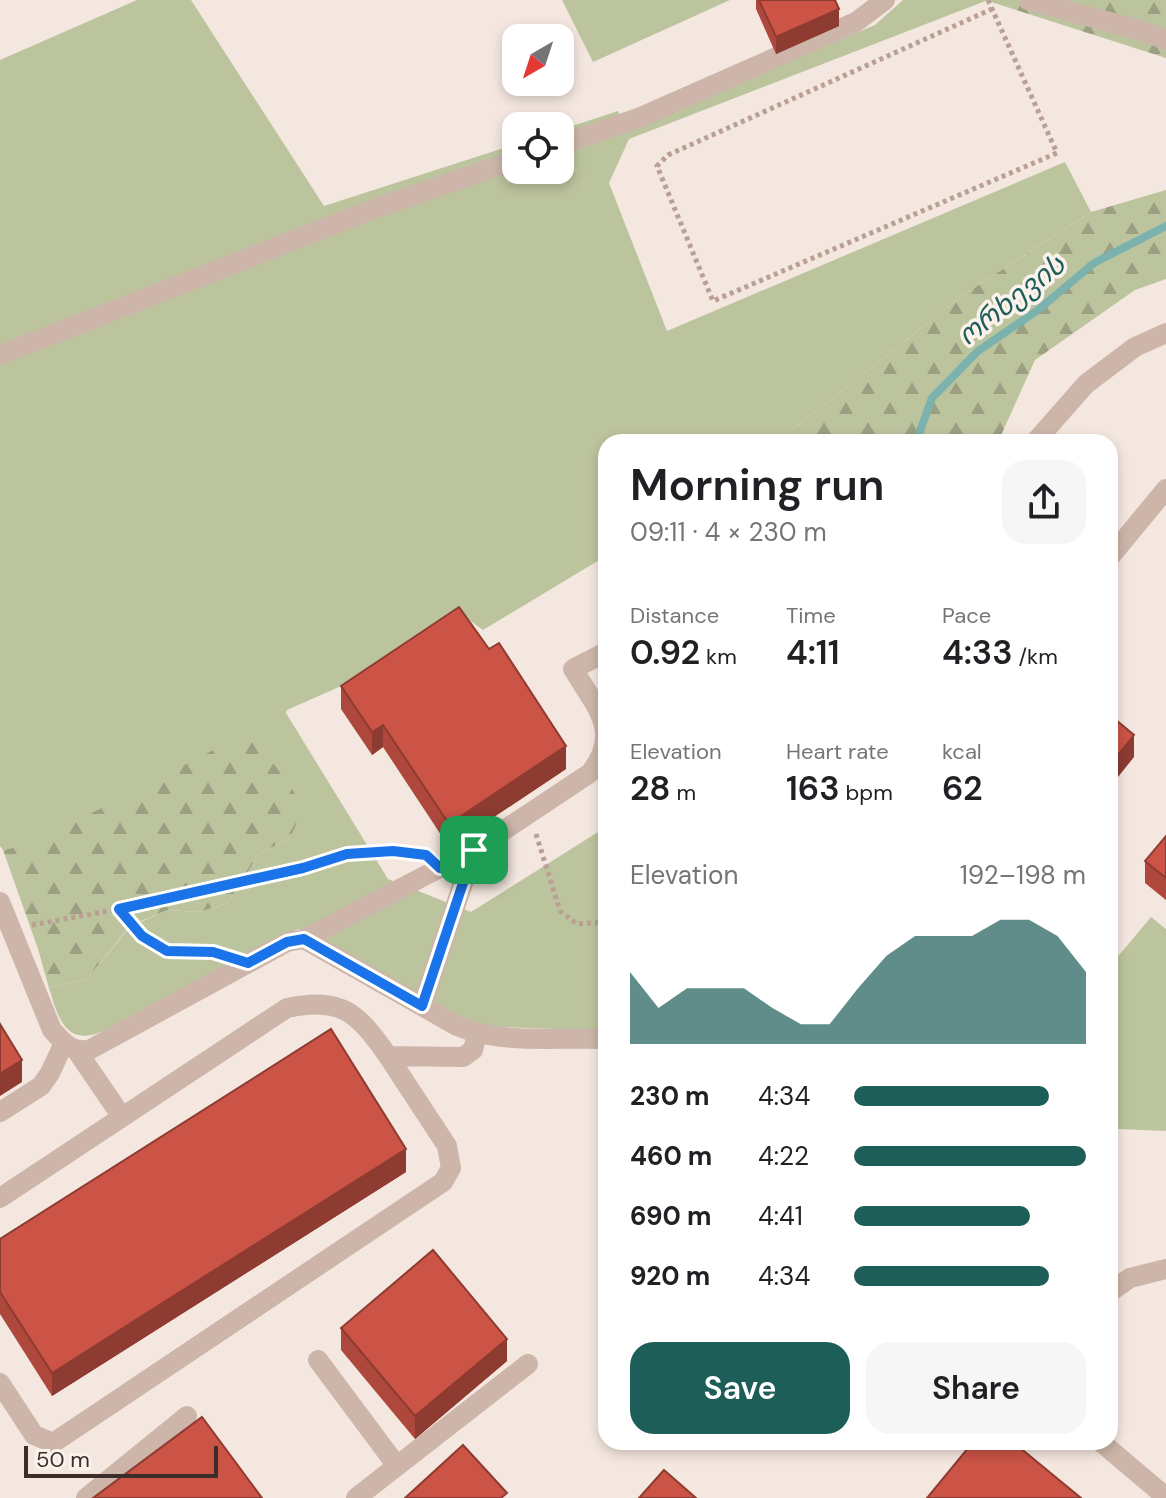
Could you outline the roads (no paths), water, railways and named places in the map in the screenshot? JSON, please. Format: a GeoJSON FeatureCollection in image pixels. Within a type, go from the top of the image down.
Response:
{"type":"FeatureCollection","features":[{"type":"Feature","properties":{"kind":"street"},"geometry":{"type":"LineString","coordinates":[[574,140],[641,117],[856,22],[885,0]]}},
{"type":"Feature","properties":{"kind":"street"},"geometry":{"type":"LineString","coordinates":[[1028,0],[1166,40]]}},
{"type":"Feature","properties":{"kind":"street"},"geometry":{"type":"LineString","coordinates":[[0,355],[376,208],[502,165]]}},
{"type":"Feature","properties":{"kind":"street"},"geometry":{"type":"LineString","coordinates":[[1042,434],[1086,384],[1135,347],[1166,333]]}},
{"type":"Feature","properties":{"kind":"street"},"geometry":{"type":"LineString","coordinates":[[1118,547],[1166,489]]}},
{"type":"Feature","properties":{"kind":"street"},"geometry":{"type":"LineString","coordinates":[[598,656],[573,669],[598,710]]}},
{"type":"Feature","properties":{"kind":"street"},"geometry":{"type":"LineString","coordinates":[[64,1041],[89,1050],[287,942],[304,939],[474,850],[590,773],[598,764]]}},
{"type":"Feature","properties":{"kind":"street"},"geometry":{"type":"LineString","coordinates":[[422,1006],[474,850]]}},
{"type":"Feature","properties":{"kind":"street"},"geometry":{"type":"LineString","coordinates":[[3,914],[64,1041],[122,1117]]}},
{"type":"Feature","properties":{"kind":"street"},"geometry":{"type":"LineString","coordinates":[[304,939],[457,1026],[477,1034],[497,1038],[598,1039]]}},
{"type":"Feature","properties":{"kind":"street"},"geometry":{"type":"LineString","coordinates":[[0,1198],[287,1008],[310,1004],[329,1005],[349,1013],[367,1026],[447,1146],[451,1168],[443,1182],[53,1443],[34,1435],[0,1383]]}},
{"type":"Feature","properties":{"kind":"street"},"geometry":{"type":"LineString","coordinates":[[388,1056],[463,1057],[473,1050],[477,1034]]}},
{"type":"Feature","properties":{"kind":"street"},"geometry":{"type":"LineString","coordinates":[[0,1112],[41,1086],[64,1041]]}},
{"type":"Feature","properties":{"kind":"street"},"geometry":{"type":"LineString","coordinates":[[1118,1286],[1130,1278],[1166,1269]]}},
{"type":"Feature","properties":{"kind":"street"},"geometry":{"type":"LineString","coordinates":[[318,1360],[397,1466]]}},
{"type":"Feature","properties":{"kind":"street"},"geometry":{"type":"LineString","coordinates":[[356,1498],[528,1364]]}},
{"type":"Feature","properties":{"kind":"street"},"geometry":{"type":"LineString","coordinates":[[86,1498],[187,1416]]}},
{"type":"Feature","properties":{"kind":"street"},"geometry":{"type":"LineString","coordinates":[[1110,1450],[1166,1497]]}},
{"type":"Feature","properties":{"kind":"waterway","name":"ორხევის"},"geometry":{"type":"LineString","coordinates":[[919,434],[932,398],[978,351],[1038,310],[1094,263],[1166,226]]}}]}
